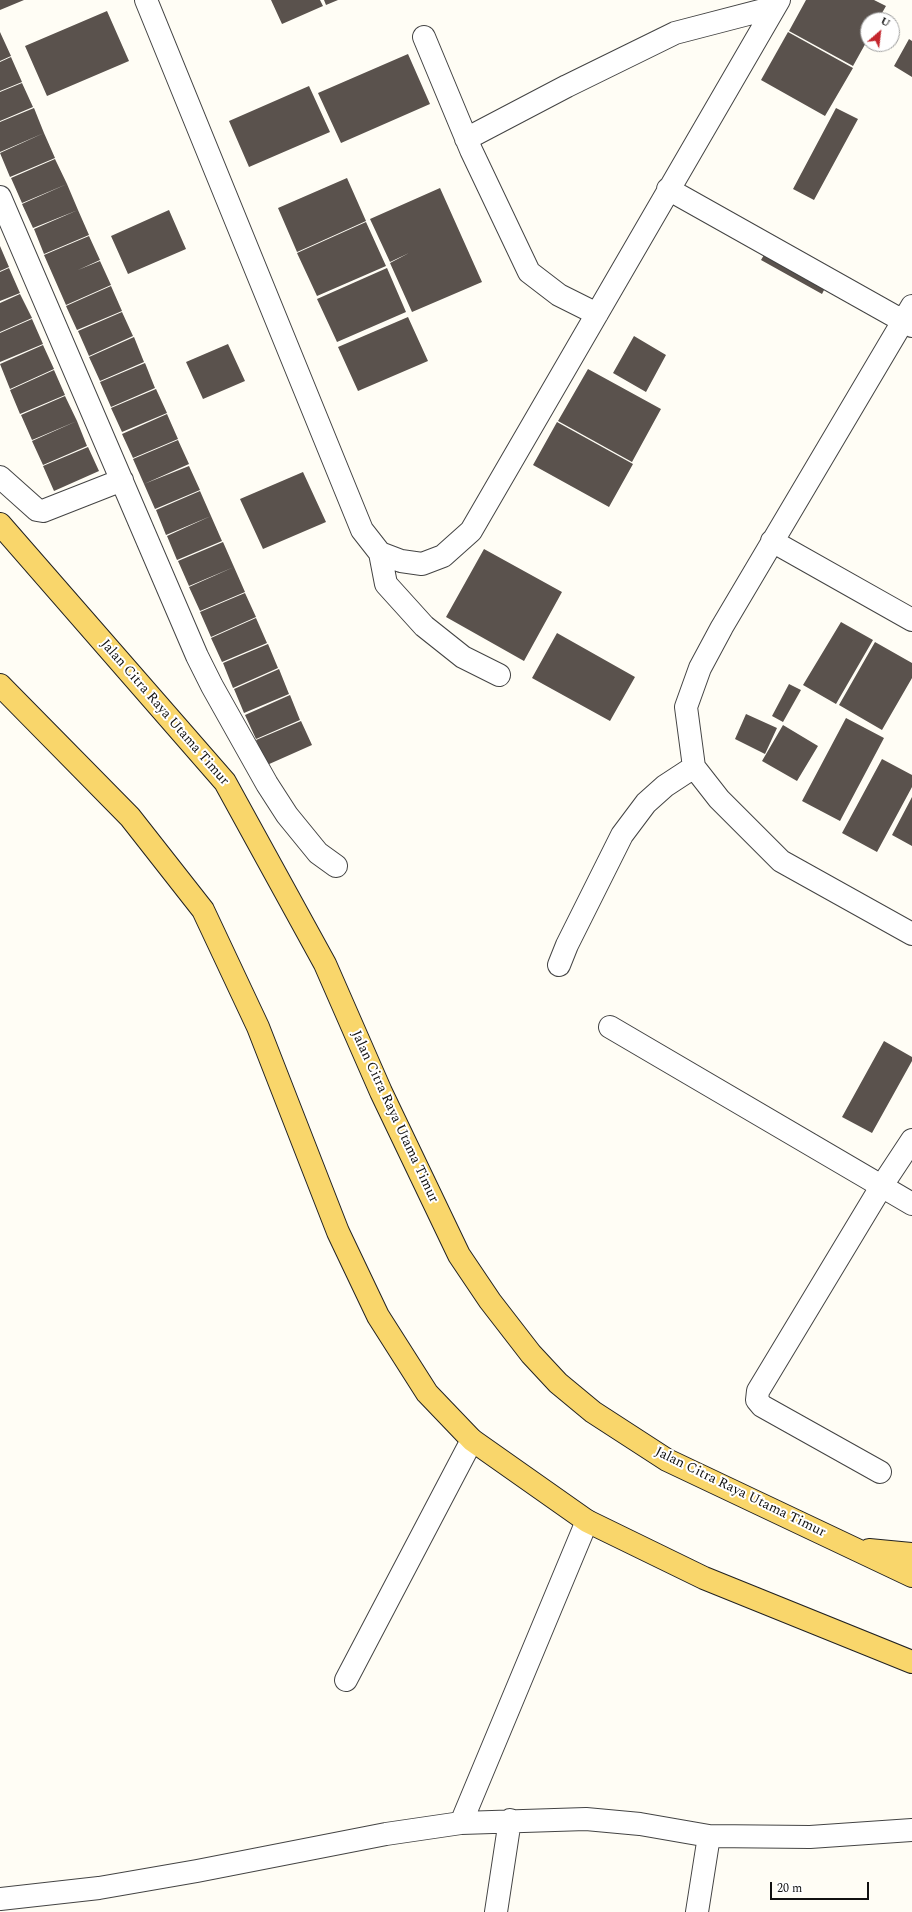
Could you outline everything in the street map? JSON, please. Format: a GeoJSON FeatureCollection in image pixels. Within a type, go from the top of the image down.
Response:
{"type":"FeatureCollection","features":[{"type":"Feature","properties":{"kind":"main road","name":"Jalan Citra Raya Utama Timur"},"geometry":{"type":"LineString","coordinates":[[0,524],[225,782],[325,964],[381,1092],[459,1255],[490,1301],[531,1354],[558,1383],[593,1412],[667,1460],[856,1548],[912,1576]]}},
{"type":"Feature","properties":{"kind":"main road"},"geometry":{"type":"LineString","coordinates":[[0,685],[130,817],[203,910],[258,1027],[338,1232],[378,1316],[427,1393],[472,1440],[587,1521],[704,1578],[912,1662]]}},
{"type":"Feature","properties":{"kind":"main road"},"geometry":{"type":"LineString","coordinates":[[856,1548],[912,1554]]}},
{"type":"Feature","properties":{"kind":"street"},"geometry":{"type":"LineString","coordinates":[[146,0],[362,530],[380,553],[386,584],[424,626],[463,657],[499,675]]}},
{"type":"Feature","properties":{"kind":"street"},"geometry":{"type":"LineString","coordinates":[[380,553],[401,561],[422,564],[443,556],[471,531],[668,189],[777,4]]}},
{"type":"Feature","properties":{"kind":"street"},"geometry":{"type":"LineString","coordinates":[[466,140],[567,86],[675,33],[777,4]]}},
{"type":"Feature","properties":{"kind":"street"},"geometry":{"type":"LineString","coordinates":[[424,37],[466,140],[529,272],[559,295],[597,314]]}},
{"type":"Feature","properties":{"kind":"street"},"geometry":{"type":"LineString","coordinates":[[668,189],[909,317],[772,541],[722,627],[700,668],[686,708],[694,767],[719,799],[781,861],[912,934]]}},
{"type":"Feature","properties":{"kind":"street"},"geometry":{"type":"LineString","coordinates":[[0,197],[197,656],[237,732],[287,815],[318,853],[336,866]]}},
{"type":"Feature","properties":{"kind":"street"},"geometry":{"type":"LineString","coordinates":[[0,477],[37,510],[43,511],[122,480]]}},
{"type":"Feature","properties":{"kind":"street"},"geometry":{"type":"LineString","coordinates":[[772,541],[912,620]]}},
{"type":"Feature","properties":{"kind":"street"},"geometry":{"type":"LineString","coordinates":[[559,965],[567,945],[622,834],[646,803],[665,786],[694,767]]}},
{"type":"Feature","properties":{"kind":"street"},"geometry":{"type":"LineString","coordinates":[[610,1027],[912,1204]]}},
{"type":"Feature","properties":{"kind":"street"},"geometry":{"type":"LineString","coordinates":[[880,1472],[762,1406],[756,1400],[758,1391],[881,1187],[912,1140]]}},
{"type":"Feature","properties":{"kind":"street"},"geometry":{"type":"LineString","coordinates":[[346,1680],[472,1440]]}},
{"type":"Feature","properties":{"kind":"street"},"geometry":{"type":"LineString","coordinates":[[461,1823],[587,1521]]}},
{"type":"Feature","properties":{"kind":"street"},"geometry":{"type":"LineString","coordinates":[[0,1899],[99,1888],[197,1871],[386,1834],[461,1823],[510,1820],[586,1819],[640,1824],[709,1836],[810,1837],[912,1830]]}},
{"type":"Feature","properties":{"kind":"street"},"geometry":{"type":"LineString","coordinates":[[496,1912],[510,1820]]}},
{"type":"Feature","properties":{"kind":"street"},"geometry":{"type":"LineString","coordinates":[[697,1912],[709,1836]]}},
{"type":"Feature","properties":{"kind":"building"},"geometry":{"type":"Polygon","coordinates":[[[0,0],[24,0],[0,10],[0,0]]]}},
{"type":"Feature","properties":{"kind":"building"},"geometry":{"type":"Polygon","coordinates":[[[271,0],[320,0],[323,6],[282,24],[271,0]]]}},
{"type":"Feature","properties":{"kind":"building"},"geometry":{"type":"Polygon","coordinates":[[[324,0],[338,0],[326,5],[324,0]]]}},
{"type":"Feature","properties":{"kind":"building"},"geometry":{"type":"Polygon","coordinates":[[[806,0],[874,0],[886,6],[883,12],[860,12],[861,52],[853,66],[789,31],[806,0]]]}},
{"type":"Feature","properties":{"kind":"building"},"geometry":{"type":"Polygon","coordinates":[[[107,11],[129,61],[47,96],[25,46],[107,11]]]}},
{"type":"Feature","properties":{"kind":"building"},"geometry":{"type":"Polygon","coordinates":[[[0,32],[11,56],[0,61],[0,32]]]}},
{"type":"Feature","properties":{"kind":"building"},"geometry":{"type":"Polygon","coordinates":[[[788,32],[853,68],[825,116],[761,80],[788,32]]]}},
{"type":"Feature","properties":{"kind":"building"},"geometry":{"type":"Polygon","coordinates":[[[909,39],[912,41],[912,77],[894,66],[909,39]]]}},
{"type":"Feature","properties":{"kind":"building"},"geometry":{"type":"Polygon","coordinates":[[[408,54],[430,104],[341,143],[318,93],[408,54]]]}},
{"type":"Feature","properties":{"kind":"building"},"geometry":{"type":"Polygon","coordinates":[[[11,57],[22,82],[0,91],[0,62],[11,57]]]}},
{"type":"Feature","properties":{"kind":"building"},"geometry":{"type":"Polygon","coordinates":[[[22,83],[33,107],[0,121],[0,92],[22,83]]]}},
{"type":"Feature","properties":{"kind":"building"},"geometry":{"type":"Polygon","coordinates":[[[309,86],[330,132],[249,167],[229,121],[309,86]]]}},
{"type":"Feature","properties":{"kind":"building"},"geometry":{"type":"Polygon","coordinates":[[[34,108],[44,133],[0,152],[0,122],[34,108]]]}},
{"type":"Feature","properties":{"kind":"building"},"geometry":{"type":"Polygon","coordinates":[[[836,108],[858,119],[814,200],[793,189],[836,108]]]}},
{"type":"Feature","properties":{"kind":"building"},"geometry":{"type":"Polygon","coordinates":[[[44,133],[55,158],[10,177],[0,153],[44,133]]]}},
{"type":"Feature","properties":{"kind":"building"},"geometry":{"type":"Polygon","coordinates":[[[55,159],[67,184],[22,203],[11,178],[55,159]]]}},
{"type":"Feature","properties":{"kind":"building"},"geometry":{"type":"Polygon","coordinates":[[[347,178],[366,221],[297,252],[278,208],[347,178]]]}},
{"type":"Feature","properties":{"kind":"building"},"geometry":{"type":"Polygon","coordinates":[[[67,184],[78,210],[33,228],[22,204],[67,184]]]}},
{"type":"Feature","properties":{"kind":"building"},"geometry":{"type":"Polygon","coordinates":[[[440,188],[482,282],[412,312],[390,263],[409,253],[390,262],[370,219],[440,188]]]}},
{"type":"Feature","properties":{"kind":"building"},"geometry":{"type":"Polygon","coordinates":[[[78,210],[89,235],[44,254],[34,229],[78,210]]]}},
{"type":"Feature","properties":{"kind":"building"},"geometry":{"type":"Polygon","coordinates":[[[169,210],[186,249],[128,274],[111,236],[169,210]]]}},
{"type":"Feature","properties":{"kind":"building"},"geometry":{"type":"Polygon","coordinates":[[[366,222],[386,266],[317,296],[297,253],[366,222]]]}},
{"type":"Feature","properties":{"kind":"building"},"geometry":{"type":"Polygon","coordinates":[[[89,236],[100,260],[78,270],[100,261],[111,285],[66,305],[44,255],[89,236]]]}},
{"type":"Feature","properties":{"kind":"building"},"geometry":{"type":"Polygon","coordinates":[[[0,246],[9,267],[0,271],[0,246]]]}},
{"type":"Feature","properties":{"kind":"building"},"geometry":{"type":"Polygon","coordinates":[[[768,248],[828,282],[822,294],[761,260],[768,248]]]}},
{"type":"Feature","properties":{"kind":"building"},"geometry":{"type":"Polygon","coordinates":[[[9,268],[20,293],[0,301],[0,272],[9,268]]]}},
{"type":"Feature","properties":{"kind":"building"},"geometry":{"type":"Polygon","coordinates":[[[387,268],[406,312],[337,342],[317,299],[387,268]]]}},
{"type":"Feature","properties":{"kind":"building"},"geometry":{"type":"Polygon","coordinates":[[[111,286],[122,311],[77,330],[66,306],[111,286]]]}},
{"type":"Feature","properties":{"kind":"building"},"geometry":{"type":"Polygon","coordinates":[[[20,294],[32,318],[0,332],[0,303],[20,294]]]}},
{"type":"Feature","properties":{"kind":"building"},"geometry":{"type":"Polygon","coordinates":[[[122,312],[133,336],[89,356],[78,331],[122,312]]]}},
{"type":"Feature","properties":{"kind":"building"},"geometry":{"type":"Polygon","coordinates":[[[408,317],[428,361],[358,391],[338,347],[408,317]]]}},
{"type":"Feature","properties":{"kind":"building"},"geometry":{"type":"Polygon","coordinates":[[[32,319],[43,344],[0,362],[0,333],[32,319]]]}},
{"type":"Feature","properties":{"kind":"building"},"geometry":{"type":"Polygon","coordinates":[[[634,336],[666,355],[646,392],[613,373],[634,336]]]}},
{"type":"Feature","properties":{"kind":"building"},"geometry":{"type":"Polygon","coordinates":[[[134,337],[144,362],[100,381],[89,357],[134,337]]]}},
{"type":"Feature","properties":{"kind":"building"},"geometry":{"type":"Polygon","coordinates":[[[228,344],[245,381],[203,399],[186,362],[228,344]]]}},
{"type":"Feature","properties":{"kind":"building"},"geometry":{"type":"Polygon","coordinates":[[[43,345],[54,369],[10,389],[0,364],[43,345]]]}},
{"type":"Feature","properties":{"kind":"building"},"geometry":{"type":"Polygon","coordinates":[[[145,363],[155,388],[111,407],[100,382],[145,363]]]}},
{"type":"Feature","properties":{"kind":"building"},"geometry":{"type":"Polygon","coordinates":[[[588,369],[661,409],[632,462],[558,421],[588,369]]]}},
{"type":"Feature","properties":{"kind":"building"},"geometry":{"type":"Polygon","coordinates":[[[54,370],[65,395],[20,414],[10,390],[54,370]]]}},
{"type":"Feature","properties":{"kind":"building"},"geometry":{"type":"Polygon","coordinates":[[[156,389],[167,413],[122,432],[111,408],[156,389]]]}},
{"type":"Feature","properties":{"kind":"building"},"geometry":{"type":"Polygon","coordinates":[[[65,396],[77,421],[32,440],[21,415],[65,396]]]}},
{"type":"Feature","properties":{"kind":"building"},"geometry":{"type":"Polygon","coordinates":[[[167,414],[178,439],[133,458],[122,434],[167,414]]]}},
{"type":"Feature","properties":{"kind":"building"},"geometry":{"type":"Polygon","coordinates":[[[77,421],[87,446],[43,465],[32,441],[77,421]]]}},
{"type":"Feature","properties":{"kind":"building"},"geometry":{"type":"Polygon","coordinates":[[[557,422],[633,464],[609,507],[533,465],[557,422]]]}},
{"type":"Feature","properties":{"kind":"building"},"geometry":{"type":"Polygon","coordinates":[[[178,440],[189,464],[144,484],[133,459],[178,440]]]}},
{"type":"Feature","properties":{"kind":"building"},"geometry":{"type":"Polygon","coordinates":[[[88,447],[99,471],[54,491],[43,466],[88,447]]]}},
{"type":"Feature","properties":{"kind":"building"},"geometry":{"type":"Polygon","coordinates":[[[189,466],[200,490],[155,509],[144,484],[189,466]]]}},
{"type":"Feature","properties":{"kind":"building"},"geometry":{"type":"Polygon","coordinates":[[[303,472],[326,522],[263,549],[240,499],[303,472]]]}},
{"type":"Feature","properties":{"kind":"building"},"geometry":{"type":"Polygon","coordinates":[[[200,491],[211,516],[166,535],[156,510],[200,491]]]}},
{"type":"Feature","properties":{"kind":"building"},"geometry":{"type":"Polygon","coordinates":[[[211,516],[222,541],[177,560],[167,536],[211,516]]]}},
{"type":"Feature","properties":{"kind":"building"},"geometry":{"type":"Polygon","coordinates":[[[223,542],[234,567],[189,586],[178,561],[223,542]]]}},
{"type":"Feature","properties":{"kind":"building"},"geometry":{"type":"Polygon","coordinates":[[[484,549],[562,592],[524,661],[446,617],[484,549]]]}},
{"type":"Feature","properties":{"kind":"building"},"geometry":{"type":"Polygon","coordinates":[[[234,567],[245,592],[200,611],[189,587],[234,567]]]}},
{"type":"Feature","properties":{"kind":"building"},"geometry":{"type":"Polygon","coordinates":[[[245,593],[256,617],[211,637],[200,612],[245,593]]]}},
{"type":"Feature","properties":{"kind":"building"},"geometry":{"type":"Polygon","coordinates":[[[256,618],[267,643],[222,662],[211,638],[256,618]]]}},
{"type":"Feature","properties":{"kind":"building"},"geometry":{"type":"Polygon","coordinates":[[[841,622],[873,640],[836,704],[803,685],[841,622]]]}},
{"type":"Feature","properties":{"kind":"building"},"geometry":{"type":"Polygon","coordinates":[[[557,633],[635,677],[610,721],[532,678],[557,633]]]}},
{"type":"Feature","properties":{"kind":"building"},"geometry":{"type":"Polygon","coordinates":[[[875,642],[912,663],[912,678],[882,730],[839,705],[875,642]]]}},
{"type":"Feature","properties":{"kind":"building"},"geometry":{"type":"Polygon","coordinates":[[[268,644],[278,668],[233,688],[223,663],[268,644]]]}},
{"type":"Feature","properties":{"kind":"building"},"geometry":{"type":"Polygon","coordinates":[[[279,669],[289,694],[244,713],[234,689],[279,669]]]}},
{"type":"Feature","properties":{"kind":"building"},"geometry":{"type":"Polygon","coordinates":[[[789,684],[801,690],[783,722],[772,716],[789,684]]]}},
{"type":"Feature","properties":{"kind":"building"},"geometry":{"type":"Polygon","coordinates":[[[290,695],[300,720],[256,739],[245,715],[290,695]]]}},
{"type":"Feature","properties":{"kind":"building"},"geometry":{"type":"Polygon","coordinates":[[[746,714],[777,728],[765,754],[735,739],[746,714]]]}},
{"type":"Feature","properties":{"kind":"building"},"geometry":{"type":"Polygon","coordinates":[[[846,718],[884,738],[840,821],[802,801],[846,718]]]}},
{"type":"Feature","properties":{"kind":"building"},"geometry":{"type":"Polygon","coordinates":[[[301,721],[312,745],[267,765],[256,740],[301,721]]]}},
{"type":"Feature","properties":{"kind":"building"},"geometry":{"type":"Polygon","coordinates":[[[783,725],[818,746],[797,781],[762,761],[783,725]]]}},
{"type":"Feature","properties":{"kind":"building"},"geometry":{"type":"Polygon","coordinates":[[[882,759],[912,775],[912,787],[877,852],[842,833],[882,759]]]}},
{"type":"Feature","properties":{"kind":"building"},"geometry":{"type":"Polygon","coordinates":[[[912,797],[912,846],[892,835],[912,797]]]}},
{"type":"Feature","properties":{"kind":"building"},"geometry":{"type":"Polygon","coordinates":[[[884,1041],[912,1057],[912,1061],[872,1133],[842,1117],[884,1041]]]}}]}
